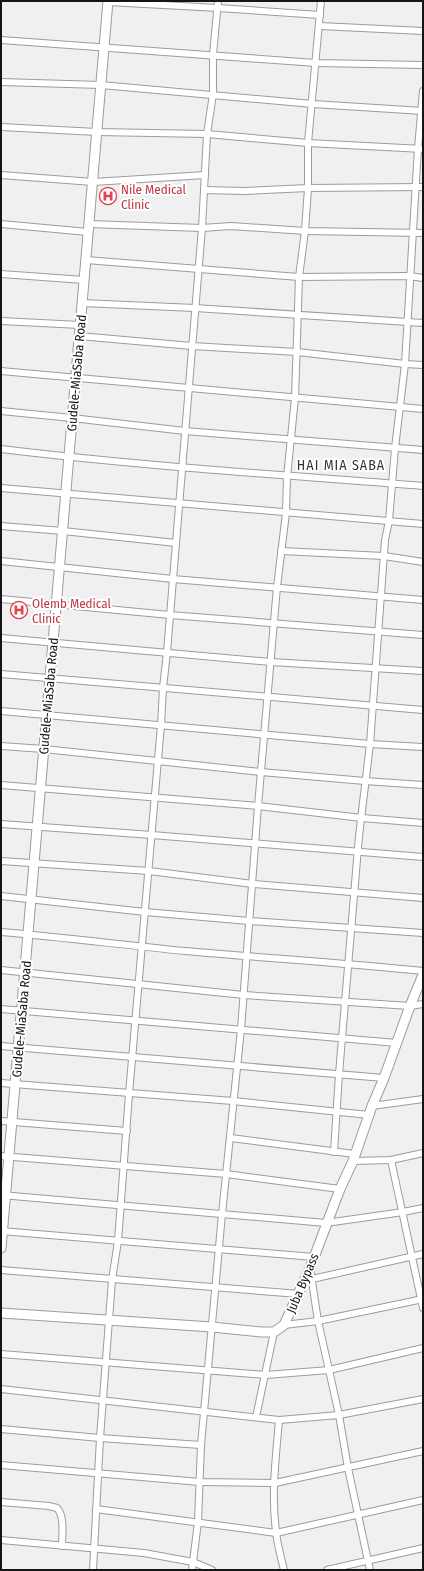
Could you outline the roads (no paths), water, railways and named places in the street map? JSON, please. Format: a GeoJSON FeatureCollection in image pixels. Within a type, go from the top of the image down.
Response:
{"type":"FeatureCollection","features":[{"type":"Feature","properties":{"kind":"main road","name":"Gudele-MiaSaba Road"},"geometry":{"type":"LineString","coordinates":[[1,1248],[5,1156],[12,1122],[32,898],[108,2]]}},
{"type":"Feature","properties":{"kind":"main road","name":"Juba Bypass"},"geometry":{"type":"LineString","coordinates":[[274,1332],[284,1324],[310,1268],[326,1223],[353,1158],[370,1110],[384,1078],[423,975]]}},
{"type":"Feature","properties":{"kind":"main road"},"geometry":{"type":"LineString","coordinates":[[1,1313],[274,1332]]}},
{"type":"Feature","properties":{"kind":"street"},"geometry":{"type":"LineString","coordinates":[[192,1570],[198,1522],[201,1444],[215,1288],[241,1030],[277,587],[286,513],[287,477],[295,398],[299,277],[306,231],[308,142],[313,104],[322,1]]}},
{"type":"Feature","properties":{"kind":"street"},"geometry":{"type":"LineString","coordinates":[[108,2],[218,4],[320,15]]}},
{"type":"Feature","properties":{"kind":"street"},"geometry":{"type":"LineString","coordinates":[[93,1570],[105,1362],[112,1280],[118,1241],[163,688],[180,504],[202,228],[207,134],[213,94],[213,55],[218,4]]}},
{"type":"Feature","properties":{"kind":"street"},"geometry":{"type":"LineString","coordinates":[[320,26],[423,30]]}},
{"type":"Feature","properties":{"kind":"street"},"geometry":{"type":"LineString","coordinates":[[1,40],[316,63],[423,65]]}},
{"type":"Feature","properties":{"kind":"street"},"geometry":{"type":"LineString","coordinates":[[1,82],[101,85],[313,104],[422,111]]}},
{"type":"Feature","properties":{"kind":"street"},"geometry":{"type":"LineString","coordinates":[[334,1152],[342,1038],[370,744],[385,540],[389,521],[395,448],[405,364],[409,276],[415,186],[420,149],[423,91]]}},
{"type":"Feature","properties":{"kind":"street"},"geometry":{"type":"LineString","coordinates":[[1,127],[97,132],[207,134],[420,149]]}},
{"type":"Feature","properties":{"kind":"street"},"geometry":{"type":"LineString","coordinates":[[1,175],[93,182],[205,175]]}},
{"type":"Feature","properties":{"kind":"street"},"geometry":{"type":"LineString","coordinates":[[204,190],[244,191],[308,188],[423,186]]}},
{"type":"Feature","properties":{"kind":"street"},"geometry":{"type":"LineString","coordinates":[[1,224],[89,228],[202,228],[231,226],[306,231],[423,233]]}},
{"type":"Feature","properties":{"kind":"street"},"geometry":{"type":"LineString","coordinates":[[86,260],[299,277],[409,276],[423,278]]}},
{"type":"Feature","properties":{"kind":"street"},"geometry":{"type":"LineString","coordinates":[[1,274],[84,280]]}},
{"type":"Feature","properties":{"kind":"street"},"geometry":{"type":"LineString","coordinates":[[82,303],[298,314],[423,323]]}},
{"type":"Feature","properties":{"kind":"street"},"geometry":{"type":"LineString","coordinates":[[1,321],[80,325]]}},
{"type":"Feature","properties":{"kind":"street"},"geometry":{"type":"LineString","coordinates":[[79,336],[192,346],[297,352],[423,365]]}},
{"type":"Feature","properties":{"kind":"street"},"geometry":{"type":"LineString","coordinates":[[1,372],[423,409]]}},
{"type":"Feature","properties":{"kind":"street"},"geometry":{"type":"LineString","coordinates":[[1,411],[185,431],[423,450]]}},
{"type":"Feature","properties":{"kind":"street"},"geometry":{"type":"LineString","coordinates":[[1,449],[69,457],[287,477],[423,486]]}},
{"type":"Feature","properties":{"kind":"street"},"geometry":{"type":"LineString","coordinates":[[1,488],[423,524]]}},
{"type":"Feature","properties":{"kind":"street"},"geometry":{"type":"LineString","coordinates":[[1,526],[176,542]]}},
{"type":"Feature","properties":{"kind":"street"},"geometry":{"type":"LineString","coordinates":[[281,551],[384,556],[423,562]]}},
{"type":"Feature","properties":{"kind":"street"},"geometry":{"type":"LineString","coordinates":[[1,562],[60,566],[173,578],[423,600]]}},
{"type":"Feature","properties":{"kind":"street"},"geometry":{"type":"LineString","coordinates":[[1,599],[170,615],[423,635]]}},
{"type":"Feature","properties":{"kind":"street"},"geometry":{"type":"LineString","coordinates":[[1,638],[271,662],[423,671]]}},
{"type":"Feature","properties":{"kind":"street"},"geometry":{"type":"LineString","coordinates":[[1,674],[423,710]]}},
{"type":"Feature","properties":{"kind":"street"},"geometry":{"type":"LineString","coordinates":[[1,711],[370,744],[423,747]]}},
{"type":"Feature","properties":{"kind":"street"},"geometry":{"type":"LineString","coordinates":[[1,746],[44,748],[366,782],[423,785]]}},
{"type":"Feature","properties":{"kind":"street"},"geometry":{"type":"LineString","coordinates":[[1,785],[41,787],[258,806],[362,818],[423,823]]}},
{"type":"Feature","properties":{"kind":"street"},"geometry":{"type":"LineString","coordinates":[[1,824],[423,857]]}},
{"type":"Feature","properties":{"kind":"street"},"geometry":{"type":"LineString","coordinates":[[1,861],[149,871],[253,884],[423,898]]}},
{"type":"Feature","properties":{"kind":"street"},"geometry":{"type":"LineString","coordinates":[[1,896],[32,898],[145,912],[423,933]]}},
{"type":"Feature","properties":{"kind":"street"},"geometry":{"type":"LineString","coordinates":[[1,932],[142,947],[349,963],[423,971]]}},
{"type":"Feature","properties":{"kind":"street"},"geometry":{"type":"LineString","coordinates":[[1,970],[244,995],[410,1006],[423,1004]]}},
{"type":"Feature","properties":{"kind":"street"},"geometry":{"type":"LineString","coordinates":[[1,1008],[397,1043]]}},
{"type":"Feature","properties":{"kind":"street"},"geometry":{"type":"LineString","coordinates":[[1,1046],[384,1078]]}},
{"type":"Feature","properties":{"kind":"street"},"geometry":{"type":"LineString","coordinates":[[1,1083],[233,1101],[337,1112],[370,1110],[423,1099]]}},
{"type":"Feature","properties":{"kind":"street"},"geometry":{"type":"LineString","coordinates":[[1,1121],[127,1132]]}},
{"type":"Feature","properties":{"kind":"street"},"geometry":{"type":"LineString","coordinates":[[231,1138],[334,1152],[353,1158],[392,1160],[423,1153]]}},
{"type":"Feature","properties":{"kind":"street"},"geometry":{"type":"LineString","coordinates":[[5,1156],[226,1174],[340,1189]]}},
{"type":"Feature","properties":{"kind":"street"},"geometry":{"type":"LineString","coordinates":[[392,1160],[423,1308]]}},
{"type":"Feature","properties":{"kind":"street"},"geometry":{"type":"LineString","coordinates":[[3,1195],[326,1223],[423,1208]]}},
{"type":"Feature","properties":{"kind":"street"},"geometry":{"type":"LineString","coordinates":[[2,1231],[314,1257]]}},
{"type":"Feature","properties":{"kind":"street"},"geometry":{"type":"LineString","coordinates":[[312,1279],[423,1254]]}},
{"type":"Feature","properties":{"kind":"street"},"geometry":{"type":"LineString","coordinates":[[310,1268],[318,1321],[339,1415],[348,1468],[370,1570]]}},
{"type":"Feature","properties":{"kind":"street"},"geometry":{"type":"LineString","coordinates":[[1,1270],[299,1294]]}},
{"type":"Feature","properties":{"kind":"street"},"geometry":{"type":"LineString","coordinates":[[284,1324],[318,1321],[422,1300]]}},
{"type":"Feature","properties":{"kind":"street"},"geometry":{"type":"LineString","coordinates":[[256,1417],[266,1376],[274,1332]]}},
{"type":"Feature","properties":{"kind":"street"},"geometry":{"type":"LineString","coordinates":[[1,1354],[266,1376],[328,1370],[423,1348]]}},
{"type":"Feature","properties":{"kind":"street"},"geometry":{"type":"LineString","coordinates":[[1,1389],[279,1420],[339,1415],[423,1399]]}},
{"type":"Feature","properties":{"kind":"street"},"geometry":{"type":"LineString","coordinates":[[279,1420],[274,1496],[276,1533],[284,1570]]}},
{"type":"Feature","properties":{"kind":"street"},"geometry":{"type":"LineString","coordinates":[[1,1429],[100,1438],[201,1444]]}},
{"type":"Feature","properties":{"kind":"street"},"geometry":{"type":"LineString","coordinates":[[1,1465],[200,1482],[275,1483],[423,1451]]}},
{"type":"Feature","properties":{"kind":"street"},"geometry":{"type":"LineString","coordinates":[[96,1509],[276,1533],[423,1500]]}},
{"type":"Feature","properties":{"kind":"street"},"geometry":{"type":"LineString","coordinates":[[1,1502],[57,1508],[60,1514],[62,1526],[62,1546]]}},
{"type":"Feature","properties":{"kind":"street"},"geometry":{"type":"LineString","coordinates":[[1,1540],[144,1553],[193,1562],[212,1570]]}},
{"type":"Feature","properties":{"kind":"street"},"geometry":{"type":"LineString","coordinates":[[327,1570],[423,1548]]}},
{"type":"Feature","properties":{"kind":"place","name":"Nile Medical Clinic"},"geometry":{"type":"Point","coordinates":[108,196]}},
{"type":"Feature","properties":{"kind":"place","name":"Olemb Medical Clinic"},"geometry":{"type":"Point","coordinates":[19,610]}},
{"type":"Feature","properties":{"kind":"district","name":"HAI MIA SABA"},"geometry":{"type":"Point","coordinates":[341,465]}}]}
